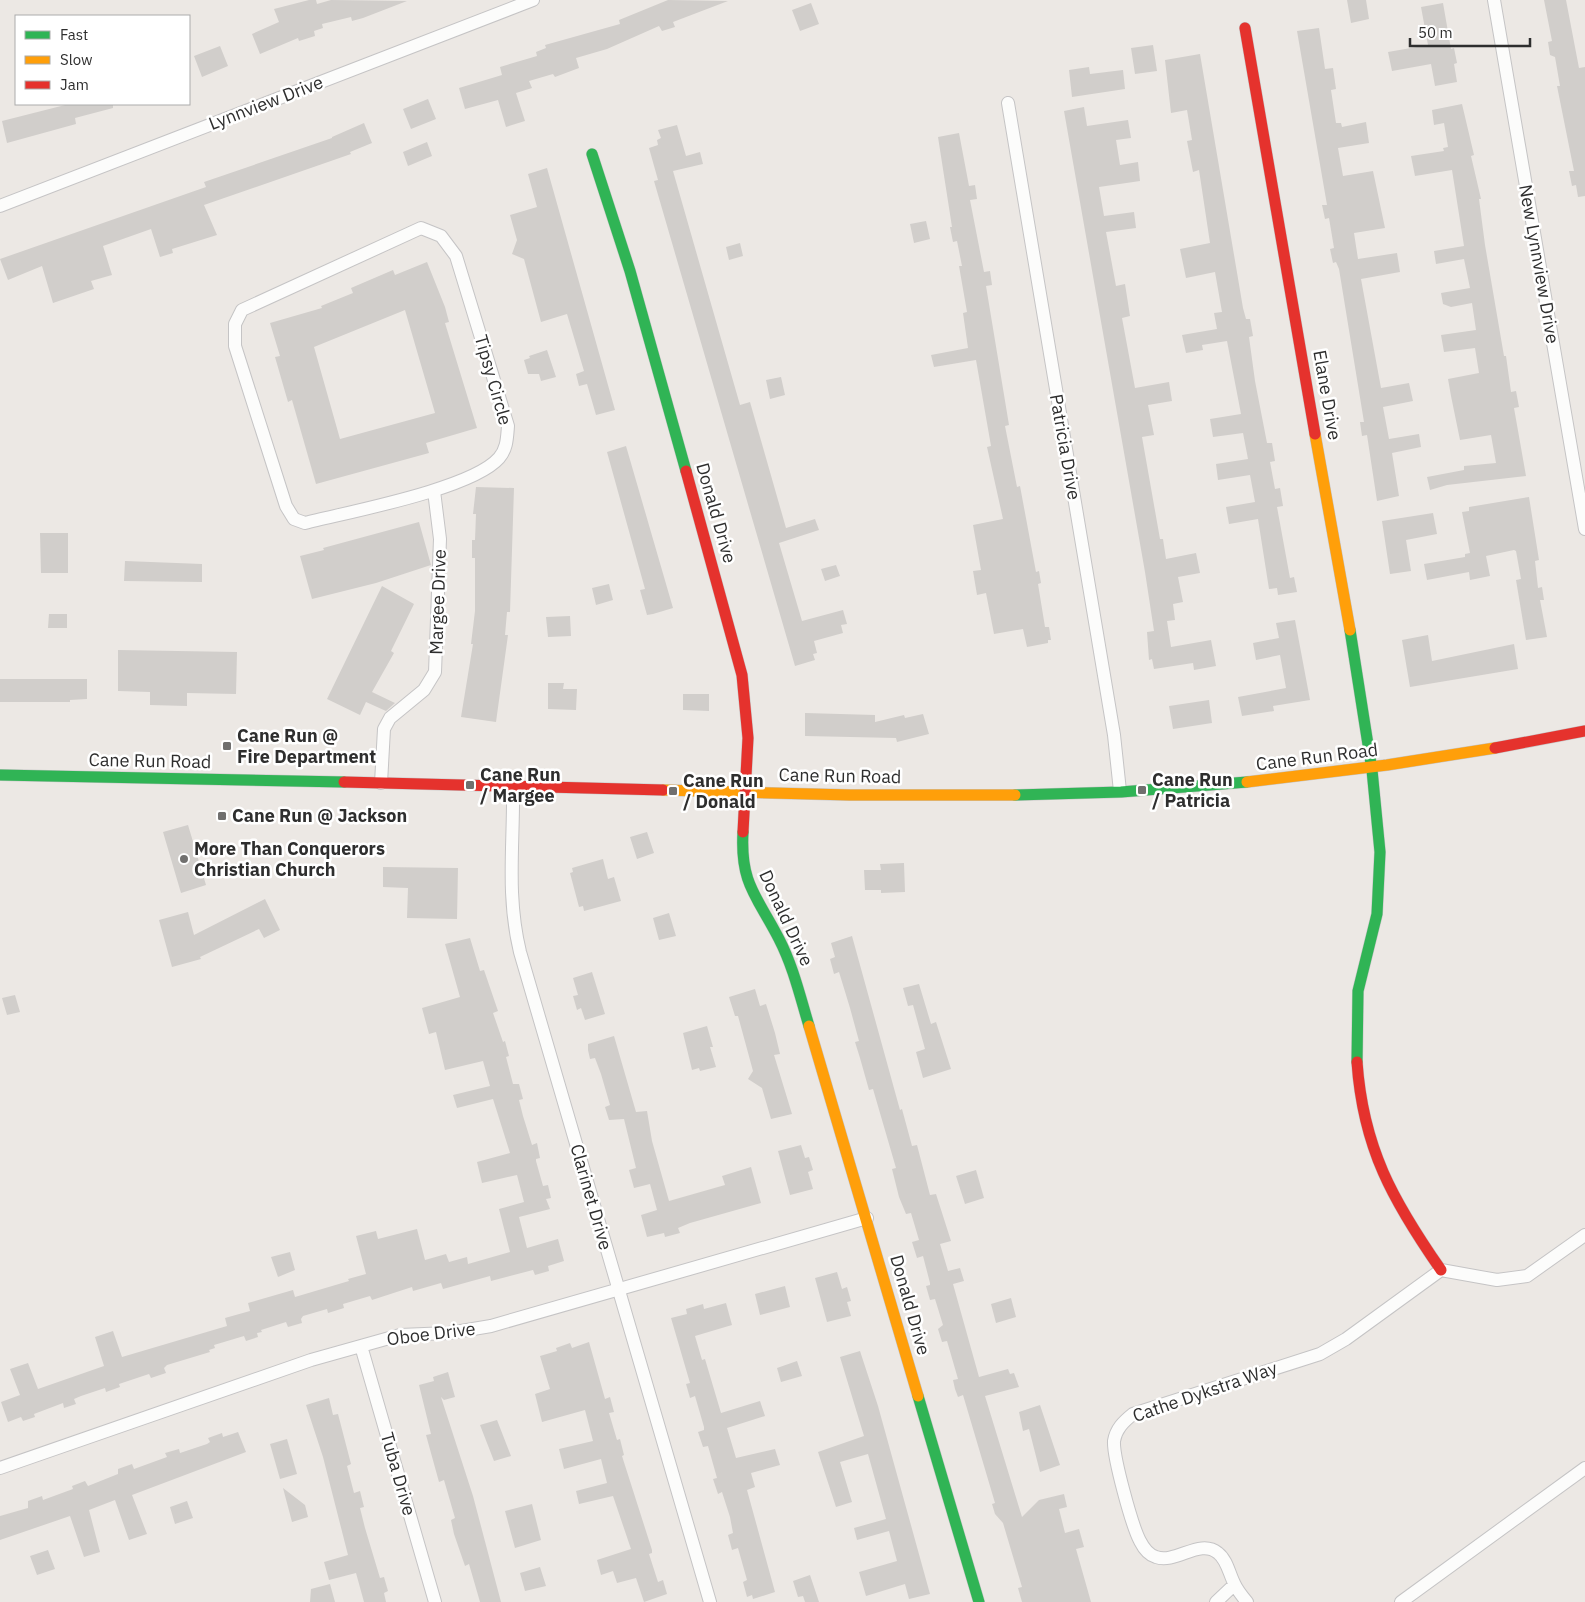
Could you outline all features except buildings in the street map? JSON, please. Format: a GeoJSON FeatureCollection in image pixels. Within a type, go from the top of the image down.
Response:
{"type":"FeatureCollection","features":[{"type":"Feature","properties":{"kind":"main road","name":"Elane Drive"},"geometry":{"type":"LineString","coordinates":[[1245,28],[1372,768]]}},
{"type":"Feature","properties":{"kind":"main road","name":"Donald Drive"},"geometry":{"type":"LineString","coordinates":[[592,154],[630,271],[742,675],[748,723],[742,853],[745,875],[793,971],[979,1602]]}},
{"type":"Feature","properties":{"kind":"main road","name":"Cane Run Road"},"geometry":{"type":"LineString","coordinates":[[0,775],[746,792],[954,795],[1120,792],[1276,780],[1372,768],[1473,754],[1585,731]]}},
{"type":"Feature","properties":{"kind":"main road"},"geometry":{"type":"LineString","coordinates":[[1372,768],[1377,809],[1380,873],[1377,918],[1358,989],[1356,1049],[1362,1102],[1373,1150],[1392,1192],[1410,1224],[1441,1270]]}},
{"type":"Feature","properties":{"kind":"street","name":"Lynnview Drive"},"geometry":{"type":"LineString","coordinates":[[0,206],[533,0]]}},
{"type":"Feature","properties":{"kind":"street","name":"New Lynnview Drive"},"geometry":{"type":"LineString","coordinates":[[1494,0],[1585,529]]}},
{"type":"Feature","properties":{"kind":"street","name":"Patricia Drive"},"geometry":{"type":"LineString","coordinates":[[1008,103],[1114,735],[1120,792]]}},
{"type":"Feature","properties":{"kind":"street","name":"Tipsy Circle"},"geometry":{"type":"LineString","coordinates":[[421,228],[441,236],[456,256],[508,426],[507,444],[500,458],[486,469],[434,491],[305,523],[294,520],[286,506],[235,346],[235,324],[242,310],[421,228]]}},
{"type":"Feature","properties":{"kind":"street","name":"Margee Drive"},"geometry":{"type":"LineString","coordinates":[[381,783],[384,729],[390,718],[424,690],[435,672],[440,539],[434,491]]}},
{"type":"Feature","properties":{"kind":"street","name":"Clarinet Drive"},"geometry":{"type":"LineString","coordinates":[[513,786],[514,840],[510,895],[513,924],[710,1602]]}},
{"type":"Feature","properties":{"kind":"street","name":"Oboe Drive"},"geometry":{"type":"LineString","coordinates":[[0,1468],[311,1360],[400,1335],[449,1333],[491,1326],[866,1218]]}},
{"type":"Feature","properties":{"kind":"street"},"geometry":{"type":"LineString","coordinates":[[1441,1270],[1497,1280],[1519,1278],[1527,1276],[1585,1235]]}},
{"type":"Feature","properties":{"kind":"street","name":"Cathe Dykstra Way"},"geometry":{"type":"LineString","coordinates":[[1247,1602],[1234,1584],[1224,1560],[1210,1548],[1165,1559],[1155,1557],[1140,1543],[1115,1452],[1117,1430],[1123,1421],[1133,1414],[1320,1354],[1346,1339],[1441,1270]]}},
{"type":"Feature","properties":{"kind":"street","name":"Tuba Drive"},"geometry":{"type":"LineString","coordinates":[[361,1346],[435,1602]]}},
{"type":"Feature","properties":{"kind":"street"},"geometry":{"type":"LineString","coordinates":[[1401,1602],[1585,1468]]}},
{"type":"Feature","properties":{"kind":"street"},"geometry":{"type":"LineString","coordinates":[[1216,1602],[1234,1584]]}},
{"type":"Feature","properties":{"kind":"traffic: fast"},"geometry":{"type":"LineString","coordinates":[[592,154],[630,271],[686,471]]}},
{"type":"Feature","properties":{"kind":"traffic: fast"},"geometry":{"type":"LineString","coordinates":[[1350,630],[1372,770],[1380,852],[1377,914],[1358,991],[1357,1062]]}},
{"type":"Feature","properties":{"kind":"traffic: fast"},"geometry":{"type":"LineString","coordinates":[[0,775],[344,782]]}},
{"type":"Feature","properties":{"kind":"traffic: fast"},"geometry":{"type":"LineString","coordinates":[[1015,795],[1121,792],[1247,782]]}},
{"type":"Feature","properties":{"kind":"traffic: fast"},"geometry":{"type":"LineString","coordinates":[[743,832],[744,865],[747,877],[788,960],[809,1026]]}},
{"type":"Feature","properties":{"kind":"traffic: fast"},"geometry":{"type":"LineString","coordinates":[[918,1396],[979,1602]]}},
{"type":"Feature","properties":{"kind":"traffic: slow"},"geometry":{"type":"LineString","coordinates":[[1315,434],[1350,630]]}},
{"type":"Feature","properties":{"kind":"traffic: slow"},"geometry":{"type":"LineString","coordinates":[[1247,782],[1387,765],[1495,748]]}},
{"type":"Feature","properties":{"kind":"traffic: slow"},"geometry":{"type":"LineString","coordinates":[[663,790],[850,795],[1015,795]]}},
{"type":"Feature","properties":{"kind":"traffic: slow"},"geometry":{"type":"LineString","coordinates":[[809,1026],[918,1396]]}},
{"type":"Feature","properties":{"kind":"traffic: jam"},"geometry":{"type":"LineString","coordinates":[[1245,28],[1315,434]]}},
{"type":"Feature","properties":{"kind":"traffic: jam"},"geometry":{"type":"LineString","coordinates":[[686,471],[742,675],[748,738],[743,832]]}},
{"type":"Feature","properties":{"kind":"traffic: jam"},"geometry":{"type":"LineString","coordinates":[[1495,748],[1585,731]]}},
{"type":"Feature","properties":{"kind":"traffic: jam"},"geometry":{"type":"LineString","coordinates":[[344,782],[663,790]]}},
{"type":"Feature","properties":{"kind":"traffic: jam"},"geometry":{"type":"LineString","coordinates":[[1357,1062],[1360,1093],[1366,1121],[1383,1172],[1408,1220],[1441,1270]]}},
{"type":"Feature","properties":{"kind":"place","name":"Cane Run @ Fire Department"},"geometry":{"type":"Point","coordinates":[227,746]}},
{"type":"Feature","properties":{"kind":"place","name":"Cane Run / Margee"},"geometry":{"type":"Point","coordinates":[470,785]}},
{"type":"Feature","properties":{"kind":"place","name":"Cane Run / Patricia"},"geometry":{"type":"Point","coordinates":[1142,790]}},
{"type":"Feature","properties":{"kind":"place","name":"Cane Run / Donald"},"geometry":{"type":"Point","coordinates":[673,791]}},
{"type":"Feature","properties":{"kind":"place","name":"Cane Run @ Jackson"},"geometry":{"type":"Point","coordinates":[222,816]}},
{"type":"Feature","properties":{"kind":"place","name":"More Than Conquerors Christian Church"},"geometry":{"type":"Point","coordinates":[184,859]}}]}
